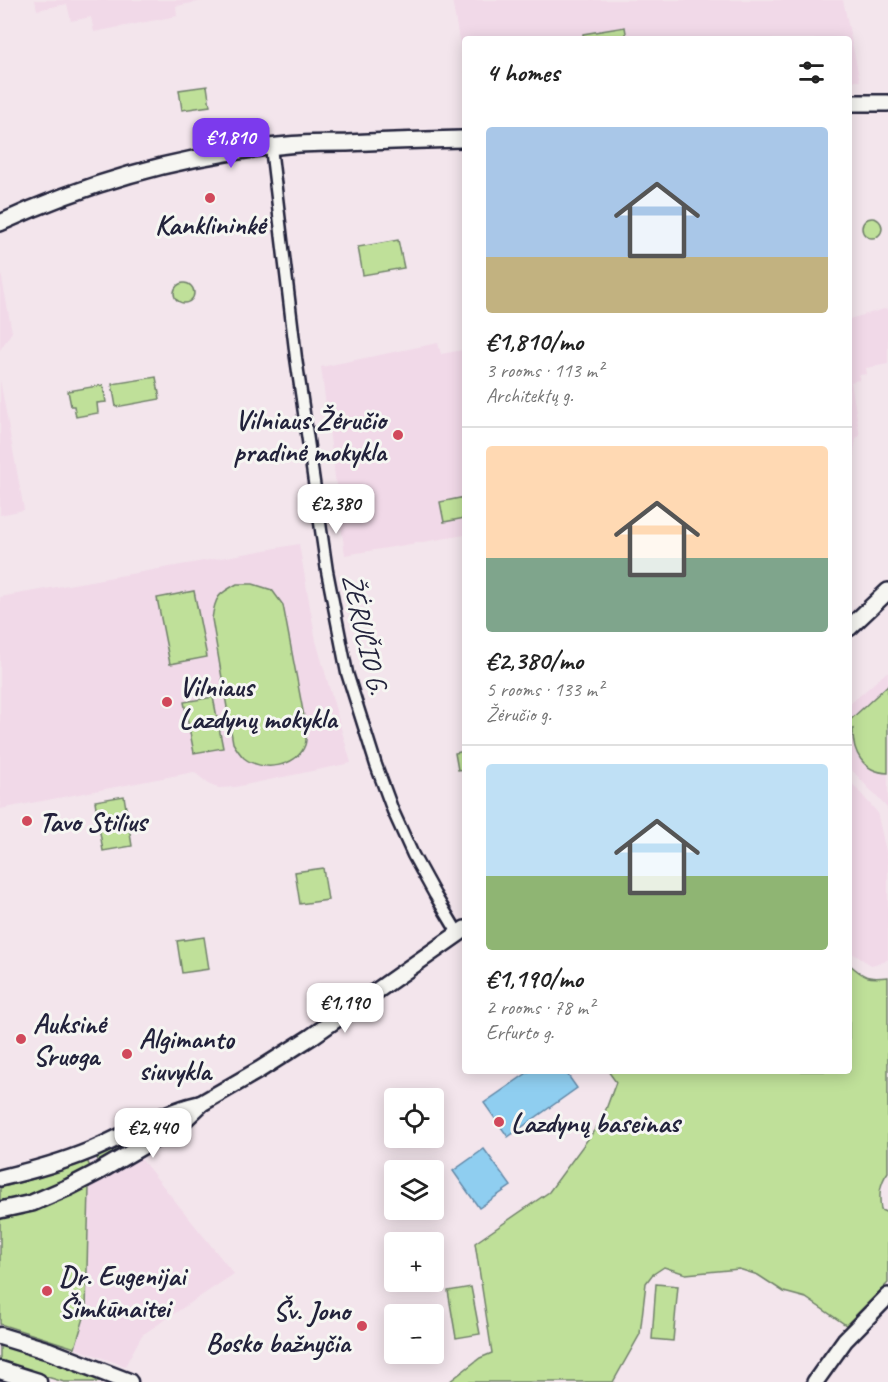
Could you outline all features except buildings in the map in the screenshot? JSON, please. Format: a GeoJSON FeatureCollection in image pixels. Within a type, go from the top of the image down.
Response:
{"type":"FeatureCollection","features":[{"type":"Feature","properties":{"kind":"main road"},"geometry":{"type":"LineString","coordinates":[[0,1336],[49,1351],[129,1382]]}},
{"type":"Feature","properties":{"kind":"main road"},"geometry":{"type":"LineString","coordinates":[[0,1370],[32,1380]]}},
{"type":"Feature","properties":{"kind":"main road"},"geometry":{"type":"LineString","coordinates":[[0,1380],[32,1380]]}},
{"type":"Feature","properties":{"kind":"street"},"geometry":{"type":"LineString","coordinates":[[852,103],[888,103]]}},
{"type":"Feature","properties":{"kind":"street"},"geometry":{"type":"LineString","coordinates":[[0,223],[67,195],[118,178],[217,154],[291,145],[462,139]]}},
{"type":"Feature","properties":{"kind":"street","name":"ŽĖRUČIO G."},"geometry":{"type":"LineString","coordinates":[[271,147],[312,470],[327,572],[348,673],[393,812],[435,895],[462,931]]}},
{"type":"Feature","properties":{"kind":"street"},"geometry":{"type":"LineString","coordinates":[[852,625],[888,591]]}},
{"type":"Feature","properties":{"kind":"street"},"geometry":{"type":"LineString","coordinates":[[0,1210],[32,1203],[98,1173],[179,1125],[202,1103],[311,1037],[462,931]]}},
{"type":"Feature","properties":{"kind":"street"},"geometry":{"type":"LineString","coordinates":[[0,1178],[89,1151],[152,1120],[184,1107],[202,1103]]}},
{"type":"Feature","properties":{"kind":"street"},"geometry":{"type":"LineString","coordinates":[[815,1382],[846,1340],[888,1296]]}},
{"type":"Feature","properties":{"kind":"shaded area"},"geometry":{"type":"Polygon","coordinates":[[[35,0],[208,0],[176,6],[177,16],[94,32],[91,17],[71,21],[67,4],[37,10],[35,0]]]}},
{"type":"Feature","properties":{"kind":"shaded area"},"geometry":{"type":"Polygon","coordinates":[[[452,0],[843,0],[851,36],[462,36],[462,56],[452,0]]]}},
{"type":"Feature","properties":{"kind":"shaded area"},"geometry":{"type":"Polygon","coordinates":[[[852,43],[860,81],[852,81],[852,43]]]}},
{"type":"Feature","properties":{"kind":"shaded area"},"geometry":{"type":"Polygon","coordinates":[[[0,268],[12,332],[0,350],[0,268]]]}},
{"type":"Feature","properties":{"kind":"shaded area"},"geometry":{"type":"Polygon","coordinates":[[[888,308],[888,364],[866,368],[867,374],[859,375],[859,380],[852,382],[852,318],[888,308]]]}},
{"type":"Feature","properties":{"kind":"shaded area","name":"Vilniaus Žėručio pradinė mokykla"},"geometry":{"type":"Polygon","coordinates":[[[438,343],[441,354],[462,350],[462,536],[345,555],[321,367],[438,343]]]}},
{"type":"Feature","properties":{"kind":"shaded area"},"geometry":{"type":"Polygon","coordinates":[[[0,380],[24,510],[0,515],[0,380]]]}},
{"type":"Feature","properties":{"kind":"shaded area"},"geometry":{"type":"Polygon","coordinates":[[[852,388],[860,436],[856,438],[852,465],[852,388]]]}},
{"type":"Feature","properties":{"kind":"shaded area","name":"Vilniaus Lazdynų mokykla"},"geometry":{"type":"Polygon","coordinates":[[[299,544],[316,641],[351,763],[235,787],[219,788],[210,785],[194,772],[0,809],[0,597],[299,544]]]}},
{"type":"Feature","properties":{"kind":"shaded area"},"geometry":{"type":"Polygon","coordinates":[[[888,671],[888,809],[852,770],[852,702],[888,671]]]}},
{"type":"Feature","properties":{"kind":"shaded area"},"geometry":{"type":"Polygon","coordinates":[[[852,783],[877,812],[888,860],[888,959],[871,965],[852,953],[852,783]]]}},
{"type":"Feature","properties":{"kind":"shaded area"},"geometry":{"type":"Polygon","coordinates":[[[138,1155],[234,1274],[142,1335],[125,1366],[75,1348],[86,1311],[89,1187],[138,1155]]]}},
{"type":"Feature","properties":{"kind":"green space"},"geometry":{"type":"Polygon","coordinates":[[[625,27],[626,36],[583,36],[583,34],[625,27]]]}},
{"type":"Feature","properties":{"kind":"green space"},"geometry":{"type":"Polygon","coordinates":[[[207,86],[210,106],[182,110],[179,90],[207,86]]]}},
{"type":"Feature","properties":{"kind":"green space"},"geometry":{"type":"Polygon","coordinates":[[[872,218],[879,221],[882,228],[879,235],[872,238],[865,235],[862,228],[865,221],[872,218]]]}},
{"type":"Feature","properties":{"kind":"green space"},"geometry":{"type":"Polygon","coordinates":[[[398,240],[404,268],[363,275],[358,247],[398,240]]]}},
{"type":"Feature","properties":{"kind":"green space"},"geometry":{"type":"Polygon","coordinates":[[[184,283],[191,286],[194,293],[191,300],[184,303],[177,300],[174,293],[177,286],[184,283]]]}},
{"type":"Feature","properties":{"kind":"green space"},"geometry":{"type":"Polygon","coordinates":[[[156,377],[160,399],[116,407],[112,384],[156,377]]]}},
{"type":"Feature","properties":{"kind":"green space"},"geometry":{"type":"Polygon","coordinates":[[[103,385],[106,402],[97,403],[98,413],[76,417],[68,391],[103,385]]]}},
{"type":"Feature","properties":{"kind":"green space"},"geometry":{"type":"Polygon","coordinates":[[[462,498],[462,519],[444,522],[440,502],[462,498]]]}},
{"type":"Feature","properties":{"kind":"green space"},"geometry":{"type":"Polygon","coordinates":[[[237,584],[253,584],[272,590],[283,605],[306,727],[305,745],[301,753],[287,763],[269,766],[251,762],[244,758],[233,743],[212,619],[214,606],[219,597],[237,584]]]}},
{"type":"Feature","properties":{"kind":"green space"},"geometry":{"type":"Polygon","coordinates":[[[194,591],[207,657],[170,664],[157,598],[194,591]]]}},
{"type":"Feature","properties":{"kind":"green space"},"geometry":{"type":"Polygon","coordinates":[[[888,685],[888,773],[872,769],[857,753],[852,718],[888,685]]]}},
{"type":"Feature","properties":{"kind":"green space"},"geometry":{"type":"Polygon","coordinates":[[[213,697],[223,748],[194,753],[184,702],[213,697]]]}},
{"type":"Feature","properties":{"kind":"green space"},"geometry":{"type":"Polygon","coordinates":[[[462,752],[462,769],[458,770],[455,753],[462,752]]]}},
{"type":"Feature","properties":{"kind":"green space"},"geometry":{"type":"Polygon","coordinates":[[[124,796],[132,846],[103,851],[95,801],[124,796]]]}},
{"type":"Feature","properties":{"kind":"green space"},"geometry":{"type":"Polygon","coordinates":[[[323,868],[328,900],[300,904],[295,872],[323,868]]]}},
{"type":"Feature","properties":{"kind":"green space"},"geometry":{"type":"Polygon","coordinates":[[[204,937],[209,969],[182,973],[177,941],[204,937]]]}},
{"type":"Feature","properties":{"kind":"green space"},"geometry":{"type":"Polygon","coordinates":[[[852,966],[867,976],[888,977],[888,1172],[881,1186],[880,1195],[881,1210],[888,1213],[888,1283],[846,1325],[806,1298],[784,1292],[758,1275],[739,1269],[686,1274],[664,1267],[652,1275],[646,1283],[640,1334],[613,1382],[449,1382],[480,1358],[492,1353],[475,1243],[549,1192],[602,1120],[616,1082],[610,1074],[852,1074],[852,966]]]}},
{"type":"Feature","properties":{"kind":"green space"},"geometry":{"type":"Polygon","coordinates":[[[194,1108],[100,1164],[95,1154],[194,1108]]]}},
{"type":"Feature","properties":{"kind":"green space"},"geometry":{"type":"Polygon","coordinates":[[[86,1158],[91,1169],[41,1191],[0,1203],[0,1188],[40,1177],[86,1158]]]}},
{"type":"Feature","properties":{"kind":"green space"},"geometry":{"type":"Polygon","coordinates":[[[89,1187],[86,1311],[75,1348],[0,1324],[0,1218],[45,1206],[89,1187]]]}},
{"type":"Feature","properties":{"kind":"green space"},"geometry":{"type":"Polygon","coordinates":[[[656,1284],[678,1286],[673,1341],[652,1339],[656,1284]]]}},
{"type":"Feature","properties":{"kind":"green space"},"geometry":{"type":"Polygon","coordinates":[[[471,1287],[480,1334],[456,1338],[448,1291],[471,1287]]]}},
{"type":"Feature","properties":{"kind":"green space"},"geometry":{"type":"Polygon","coordinates":[[[0,1344],[114,1382],[64,1382],[0,1363],[0,1344]]]}},
{"type":"Feature","properties":{"kind":"water"},"geometry":{"type":"Polygon","coordinates":[[[526,1074],[567,1074],[577,1088],[508,1137],[484,1103],[526,1074]]]}},
{"type":"Feature","properties":{"kind":"water"},"geometry":{"type":"Polygon","coordinates":[[[484,1149],[511,1186],[479,1208],[453,1171],[484,1149]]]}},
{"type":"Feature","properties":{"kind":"place","name":"Kanklininkė"},"geometry":{"type":"Point","coordinates":[210,198]}},
{"type":"Feature","properties":{"kind":"place","name":"Vilniaus Žėručio pradinė mokykla"},"geometry":{"type":"Point","coordinates":[398,435]}},
{"type":"Feature","properties":{"kind":"place","name":"Vilniaus Lazdynų mokykla"},"geometry":{"type":"Point","coordinates":[167,702]}},
{"type":"Feature","properties":{"kind":"place","name":"Tavo Stilius"},"geometry":{"type":"Point","coordinates":[27,821]}},
{"type":"Feature","properties":{"kind":"place","name":"Auksinė Sruoga"},"geometry":{"type":"Point","coordinates":[21,1039]}},
{"type":"Feature","properties":{"kind":"place","name":"Algimanto siuvykla"},"geometry":{"type":"Point","coordinates":[127,1054]}},
{"type":"Feature","properties":{"kind":"place","name":"Lazdynų baseinas"},"geometry":{"type":"Point","coordinates":[499,1122]}},
{"type":"Feature","properties":{"kind":"place","name":"Dr. Eugenijai Šimkūnaitei"},"geometry":{"type":"Point","coordinates":[47,1291]}},
{"type":"Feature","properties":{"kind":"place","name":"Šv. Jono Bosko bažnyčia"},"geometry":{"type":"Point","coordinates":[362,1326]}}]}
